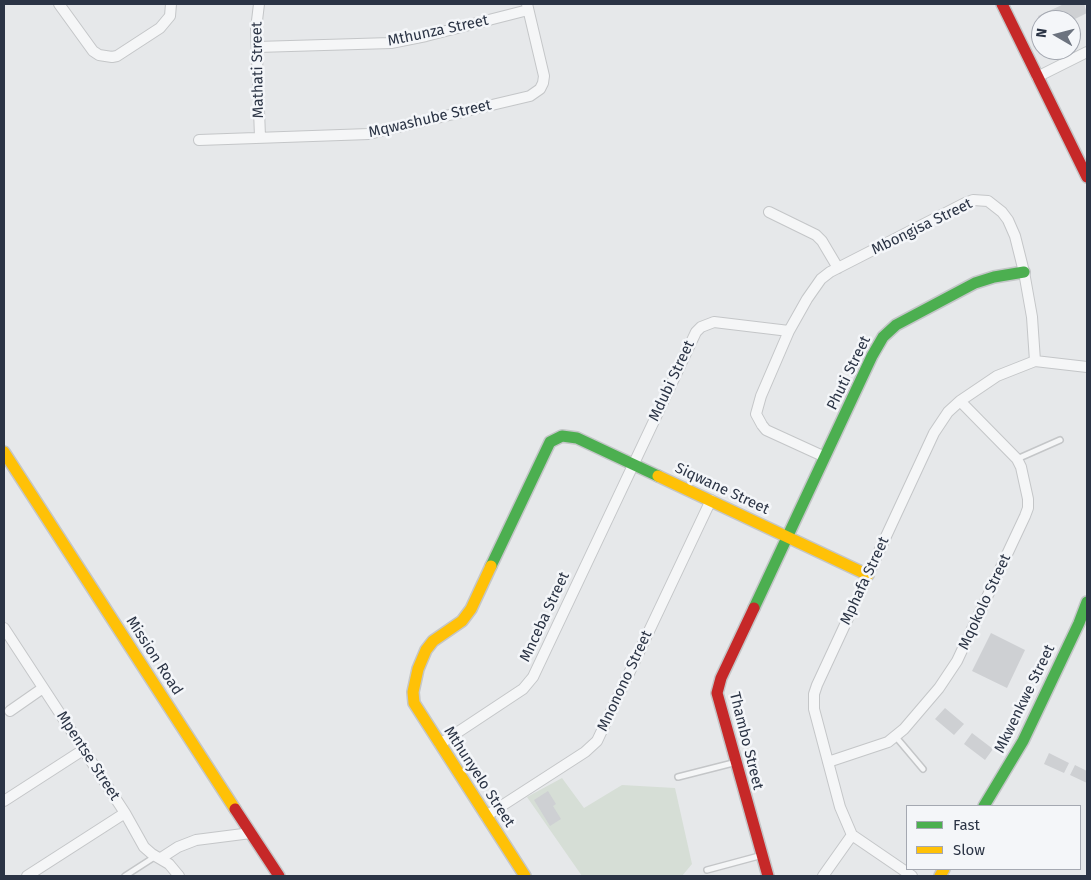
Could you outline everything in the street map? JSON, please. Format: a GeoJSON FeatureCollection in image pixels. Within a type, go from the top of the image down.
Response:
{"type":"FeatureCollection","features":[{"type":"Feature","properties":{"kind":"street"},"geometry":{"type":"LineString","coordinates":[[59,4],[93,51],[99,55],[112,57],[117,56],[160,28],[170,16],[171,4]]}},
{"type":"Feature","properties":{"kind":"street","name":"Mathati Street"},"geometry":{"type":"LineString","coordinates":[[259,4],[256,29],[260,137]]}},
{"type":"Feature","properties":{"kind":"street"},"geometry":{"type":"LineString","coordinates":[[1002,4],[1087,177]]}},
{"type":"Feature","properties":{"kind":"street","name":"Mthunza Street"},"geometry":{"type":"LineString","coordinates":[[257,47],[391,42],[426,36],[528,7]]}},
{"type":"Feature","properties":{"kind":"street","name":"Mqwashube Street"},"geometry":{"type":"LineString","coordinates":[[200,140],[351,136],[380,133],[536,94],[543,83],[544,76],[528,7]]}},
{"type":"Feature","properties":{"kind":"street"},"geometry":{"type":"LineString","coordinates":[[1037,77],[1087,52]]}},
{"type":"Feature","properties":{"kind":"street","name":"Mbongisa Street"},"geometry":{"type":"LineString","coordinates":[[825,457],[766,430],[756,414],[761,396],[790,331],[814,287],[830,272],[965,202],[981,200],[995,205],[1008,220],[1015,236],[1024,272],[1032,317],[1035,361]]}},
{"type":"Feature","properties":{"kind":"street"},"geometry":{"type":"LineString","coordinates":[[769,212],[816,235],[822,241],[838,268]]}},
{"type":"Feature","properties":{"kind":"street","name":"Phuti Street"},"geometry":{"type":"LineString","coordinates":[[788,537],[875,351],[889,331],[975,283],[994,277],[1024,272]]}},
{"type":"Feature","properties":{"kind":"street","name":"Mdubi Street"},"geometry":{"type":"LineString","coordinates":[[633,465],[692,340],[701,327],[714,322],[720,322],[790,331]]}},
{"type":"Feature","properties":{"kind":"street","name":"Mphafa Street"},"geometry":{"type":"LineString","coordinates":[[852,834],[840,807],[814,710],[814,694],[934,433],[948,412],[960,401],[997,376],[1035,361],[1087,366]]}},
{"type":"Feature","properties":{"kind":"street","name":"Mqokolo Street"},"geometry":{"type":"LineString","coordinates":[[828,762],[881,746],[896,737],[939,688],[952,670],[1028,508],[1028,499],[1021,467],[1017,459],[960,401]]}},
{"type":"Feature","properties":{"kind":"street","name":"Siqwane Street"},"geometry":{"type":"LineString","coordinates":[[413,692],[418,669],[426,650],[433,641],[468,615],[547,448],[555,438],[562,436],[577,438],[868,575]]}},
{"type":"Feature","properties":{"kind":"street","name":"Mission Road"},"geometry":{"type":"LineString","coordinates":[[4,452],[279,876]]}},
{"type":"Feature","properties":{"kind":"street","name":"Mnceba Street"},"geometry":{"type":"LineString","coordinates":[[440,744],[523,689],[533,677],[633,465]]}},
{"type":"Feature","properties":{"kind":"street","name":"Mnonono Street"},"geometry":{"type":"LineString","coordinates":[[486,816],[585,752],[597,741],[711,500]]}},
{"type":"Feature","properties":{"kind":"street","name":"Thambo Street"},"geometry":{"type":"LineString","coordinates":[[768,876],[718,701],[718,686],[788,537]]}},
{"type":"Feature","properties":{"kind":"street","name":"Mkwenkwe Street"},"geometry":{"type":"LineString","coordinates":[[985,805],[1023,741],[1083,624],[1087,602]]}},
{"type":"Feature","properties":{"kind":"street","name":"Mpentse Street"},"geometry":{"type":"LineString","coordinates":[[4,628],[125,813],[144,847],[171,866],[178,876]]}},
{"type":"Feature","properties":{"kind":"street"},"geometry":{"type":"LineString","coordinates":[[10,711],[43,688]]}},
{"type":"Feature","properties":{"kind":"street","name":"Mthunyelo Street"},"geometry":{"type":"LineString","coordinates":[[413,692],[414,702],[418,710],[525,876]]}},
{"type":"Feature","properties":{"kind":"street"},"geometry":{"type":"LineString","coordinates":[[6,796],[83,750]]}},
{"type":"Feature","properties":{"kind":"street"},"geometry":{"type":"LineString","coordinates":[[28,876],[125,813]]}},
{"type":"Feature","properties":{"kind":"street"},"geometry":{"type":"LineString","coordinates":[[158,857],[196,840],[251,833]]}},
{"type":"Feature","properties":{"kind":"street"},"geometry":{"type":"LineString","coordinates":[[823,876],[852,834],[912,876]]}},
{"type":"Feature","properties":{"kind":"lane"},"geometry":{"type":"LineString","coordinates":[[1017,459],[1060,440]]}},
{"type":"Feature","properties":{"kind":"lane"},"geometry":{"type":"LineString","coordinates":[[896,737],[923,769]]}},
{"type":"Feature","properties":{"kind":"lane"},"geometry":{"type":"LineString","coordinates":[[678,777],[735,762]]}},
{"type":"Feature","properties":{"kind":"lane"},"geometry":{"type":"LineString","coordinates":[[706,870],[762,856]]}},
{"type":"Feature","properties":{"kind":"lane"},"geometry":{"type":"LineString","coordinates":[[125,876],[158,857]]}},
{"type":"Feature","properties":{"kind":"shaded area"},"geometry":{"type":"Polygon","coordinates":[[[562,778],[584,808],[622,785],[675,788],[692,864],[682,876],[582,876],[527,797],[562,778]]]}},
{"type":"Feature","properties":{"kind":"building"},"geometry":{"type":"Polygon","coordinates":[[[1064,4],[1084,4],[1087,13],[1081,16],[1081,10],[1051,10],[1064,4]]]}},
{"type":"Feature","properties":{"kind":"building"},"geometry":{"type":"Polygon","coordinates":[[[991,633],[1025,650],[1007,688],[972,671],[991,633]]]}},
{"type":"Feature","properties":{"kind":"building"},"geometry":{"type":"Polygon","coordinates":[[[945,708],[964,724],[954,735],[935,719],[945,708]]]}},
{"type":"Feature","properties":{"kind":"building"},"geometry":{"type":"Polygon","coordinates":[[[972,733],[993,749],[985,760],[964,744],[972,733]]]}},
{"type":"Feature","properties":{"kind":"building"},"geometry":{"type":"Polygon","coordinates":[[[1049,753],[1069,763],[1064,773],[1044,764],[1049,753]]]}},
{"type":"Feature","properties":{"kind":"building"},"geometry":{"type":"Polygon","coordinates":[[[1075,765],[1087,771],[1087,783],[1070,775],[1075,765]]]}},
{"type":"Feature","properties":{"kind":"building"},"geometry":{"type":"Polygon","coordinates":[[[548,791],[556,804],[553,806],[561,819],[550,826],[534,800],[548,791]]]}},
{"type":"Feature","properties":{"kind":"traffic: fast"},"geometry":{"type":"LineString","coordinates":[[754,608],[872,356],[883,337],[896,325],[975,283],[994,277],[1024,272]]}},
{"type":"Feature","properties":{"kind":"traffic: fast"},"geometry":{"type":"LineString","coordinates":[[491,566],[550,442],[562,436],[577,438],[658,476]]}},
{"type":"Feature","properties":{"kind":"traffic: fast"},"geometry":{"type":"LineString","coordinates":[[985,805],[1023,741],[1079,623],[1087,602]]}},
{"type":"Feature","properties":{"kind":"traffic: slow"},"geometry":{"type":"LineString","coordinates":[[4,452],[235,809]]}},
{"type":"Feature","properties":{"kind":"traffic: slow"},"geometry":{"type":"LineString","coordinates":[[658,476],[868,575]]}},
{"type":"Feature","properties":{"kind":"traffic: slow"},"geometry":{"type":"LineString","coordinates":[[491,566],[471,609],[462,621],[433,641],[426,650],[418,669],[413,692],[414,703],[525,876]]}},
{"type":"Feature","properties":{"kind":"traffic: slow"},"geometry":{"type":"LineString","coordinates":[[940,876],[943,870]]}},
{"type":"Feature","properties":{"kind":"traffic: jam"},"geometry":{"type":"LineString","coordinates":[[1002,4],[1087,177]]}},
{"type":"Feature","properties":{"kind":"traffic: jam"},"geometry":{"type":"LineString","coordinates":[[754,608],[721,678],[717,693],[768,876]]}},
{"type":"Feature","properties":{"kind":"traffic: jam"},"geometry":{"type":"LineString","coordinates":[[235,809],[279,876]]}}]}
